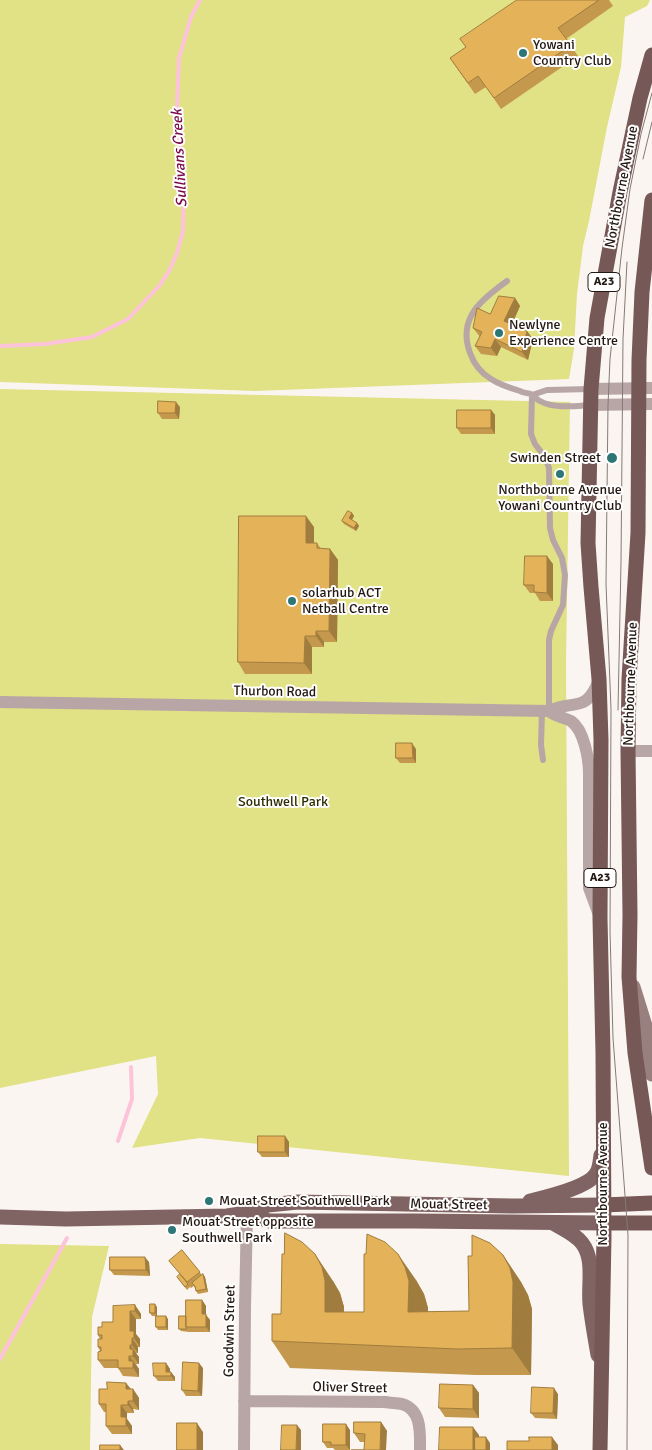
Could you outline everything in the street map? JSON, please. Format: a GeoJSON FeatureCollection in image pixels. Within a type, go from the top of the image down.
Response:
{"type":"FeatureCollection","features":[{"type":"Feature","properties":{"kind":"highway","name":"Northbourne Avenue"},"geometry":{"type":"LineString","coordinates":[[600,1450],[604,1223],[600,918],[601,740],[599,679],[588,543],[591,389],[597,318],[620,192],[640,98],[652,56]]}},
{"type":"Feature","properties":{"kind":"highway","name":"Northbourne Avenue"},"geometry":{"type":"LineString","coordinates":[[652,200],[642,292],[646,404],[629,679],[628,751],[629,977],[635,1053],[652,1168]]}},
{"type":"Feature","properties":{"kind":"highway","name":"Mouat Street"},"geometry":{"type":"LineString","coordinates":[[603,1205],[652,1203]]}},
{"type":"Feature","properties":{"kind":"highway","name":"Mouat Street"},"geometry":{"type":"LineString","coordinates":[[604,1223],[652,1223]]}},
{"type":"Feature","properties":{"kind":"main road"},"geometry":{"type":"LineString","coordinates":[[629,977],[646,1029],[652,1074]]}},
{"type":"Feature","properties":{"kind":"main road"},"geometry":{"type":"LineString","coordinates":[[512,1206],[580,1186],[596,1175],[603,1148]]}},
{"type":"Feature","properties":{"kind":"main road","name":"Mouat Street"},"geometry":{"type":"LineString","coordinates":[[0,1217],[89,1219],[217,1216],[247,1213],[268,1205],[298,1202],[512,1206],[603,1205]]}},
{"type":"Feature","properties":{"kind":"main road","name":"Mouat Street"},"geometry":{"type":"LineString","coordinates":[[247,1213],[269,1221],[604,1223]]}},
{"type":"Feature","properties":{"kind":"main road"},"geometry":{"type":"LineString","coordinates":[[551,1222],[582,1242],[588,1254],[590,1305],[602,1382]]}},
{"type":"Feature","properties":{"kind":"street"},"geometry":{"type":"LineString","coordinates":[[591,389],[646,388]]}},
{"type":"Feature","properties":{"kind":"street"},"geometry":{"type":"LineString","coordinates":[[591,405],[646,404]]}},
{"type":"Feature","properties":{"kind":"street","name":"Thurbon Road"},"geometry":{"type":"LineString","coordinates":[[0,702],[545,711],[560,706],[583,703],[594,693],[599,679]]}},
{"type":"Feature","properties":{"kind":"street","name":"Thurbon Road"},"geometry":{"type":"LineString","coordinates":[[545,711],[572,722],[582,738]]}},
{"type":"Feature","properties":{"kind":"street","name":"Northbourne Avenue"},"geometry":{"type":"LineString","coordinates":[[582,738],[589,765],[589,888],[600,918]]}},
{"type":"Feature","properties":{"kind":"street"},"geometry":{"type":"LineString","coordinates":[[628,751],[652,751]]}},
{"type":"Feature","properties":{"kind":"street","name":"Goodwin Street"},"geometry":{"type":"LineString","coordinates":[[244,1450],[247,1213]]}},
{"type":"Feature","properties":{"kind":"street","name":"Oliver Street"},"geometry":{"type":"LineString","coordinates":[[244,1401],[385,1402],[402,1404],[411,1409],[416,1415],[420,1431],[420,1450]]}},
{"type":"Feature","properties":{"kind":"lane"},"geometry":{"type":"LineString","coordinates":[[507,281],[483,300],[470,316],[467,326],[467,345],[471,358],[486,376],[509,388],[532,395],[542,402],[557,406],[591,405]]}},
{"type":"Feature","properties":{"kind":"lane"},"geometry":{"type":"LineString","coordinates":[[532,395],[547,390],[591,389]]}},
{"type":"Feature","properties":{"kind":"lane"},"geometry":{"type":"LineString","coordinates":[[532,395],[530,431],[549,468],[550,526],[552,537],[563,561],[565,575],[562,609],[548,640],[545,711],[541,745],[543,760]]}},
{"type":"Feature","properties":{"kind":"green space","name":"Yowani Country Club"},"geometry":{"type":"Polygon","coordinates":[[[0,0],[650,0],[647,6],[625,17],[621,67],[583,246],[577,294],[574,349],[569,379],[255,391],[0,382],[0,0]]]}},
{"type":"Feature","properties":{"kind":"green space","name":"Southwell Park"},"geometry":{"type":"Polygon","coordinates":[[[0,389],[570,402],[566,663],[569,1176],[200,1138],[132,1148],[158,1094],[156,1056],[0,1088],[0,389]]]}},
{"type":"Feature","properties":{"kind":"green space"},"geometry":{"type":"Polygon","coordinates":[[[0,1244],[109,1246],[92,1317],[90,1450],[0,1450],[0,1244]]]}},
{"type":"Feature","properties":{"kind":"building","name":"Yowani Country Club"},"geometry":{"type":"Polygon","coordinates":[[[517,0],[599,0],[558,28],[571,45],[494,98],[478,76],[468,83],[450,58],[466,47],[460,39],[517,0]]]}},
{"type":"Feature","properties":{"kind":"building","name":"Newlyne Experience Centre"},"geometry":{"type":"Polygon","coordinates":[[[499,296],[515,298],[504,321],[527,331],[522,352],[495,339],[491,348],[475,346],[482,332],[473,328],[477,308],[490,314],[499,296]]]}},
{"type":"Feature","properties":{"kind":"building"},"geometry":{"type":"Polygon","coordinates":[[[158,401],[176,402],[175,413],[158,413],[158,401]]]}},
{"type":"Feature","properties":{"kind":"building"},"geometry":{"type":"Polygon","coordinates":[[[457,410],[491,410],[491,428],[457,428],[457,410]]]}},
{"type":"Feature","properties":{"kind":"building"},"geometry":{"type":"Polygon","coordinates":[[[348,511],[352,513],[349,518],[357,523],[354,528],[342,521],[348,511]]]}},
{"type":"Feature","properties":{"kind":"building","name":"solarhub ACT Netball Centre"},"geometry":{"type":"Polygon","coordinates":[[[239,516],[306,516],[306,543],[317,543],[317,548],[330,549],[329,631],[316,631],[316,636],[305,636],[304,663],[238,662],[239,516]]]}},
{"type":"Feature","properties":{"kind":"building"},"geometry":{"type":"Polygon","coordinates":[[[525,556],[547,556],[547,593],[534,592],[534,585],[524,585],[525,556]]]}},
{"type":"Feature","properties":{"kind":"building"},"geometry":{"type":"Polygon","coordinates":[[[396,743],[412,743],[413,758],[396,758],[396,743]]]}},
{"type":"Feature","properties":{"kind":"building"},"geometry":{"type":"Polygon","coordinates":[[[258,1136],[285,1136],[285,1152],[258,1152],[258,1136]]]}},
{"type":"Feature","properties":{"kind":"building"},"geometry":{"type":"Polygon","coordinates":[[[285,1233],[302,1242],[315,1254],[322,1267],[325,1281],[325,1312],[364,1312],[364,1254],[366,1254],[367,1234],[385,1242],[398,1254],[405,1267],[409,1281],[408,1312],[469,1311],[468,1256],[472,1256],[472,1235],[490,1243],[503,1255],[510,1268],[513,1282],[512,1348],[457,1349],[272,1341],[272,1314],[281,1314],[282,1254],[284,1254],[285,1233]]]}},
{"type":"Feature","properties":{"kind":"building"},"geometry":{"type":"Polygon","coordinates":[[[182,1250],[200,1272],[187,1282],[169,1261],[182,1250]]]}},
{"type":"Feature","properties":{"kind":"building"},"geometry":{"type":"Polygon","coordinates":[[[110,1257],[145,1257],[146,1270],[110,1270],[110,1257]]]}},
{"type":"Feature","properties":{"kind":"building"},"geometry":{"type":"Polygon","coordinates":[[[180,1274],[188,1284],[185,1287],[177,1277],[180,1274]]]}},
{"type":"Feature","properties":{"kind":"building"},"geometry":{"type":"Polygon","coordinates":[[[203,1274],[206,1289],[196,1291],[192,1283],[203,1274]]]}},
{"type":"Feature","properties":{"kind":"building"},"geometry":{"type":"Polygon","coordinates":[[[186,1300],[202,1300],[202,1314],[206,1314],[206,1327],[186,1327],[186,1300]]]}},
{"type":"Feature","properties":{"kind":"building"},"geometry":{"type":"Polygon","coordinates":[[[150,1304],[155,1304],[155,1313],[150,1313],[150,1304]]]}},
{"type":"Feature","properties":{"kind":"building"},"geometry":{"type":"Polygon","coordinates":[[[135,1305],[135,1311],[130,1311],[130,1331],[134,1331],[134,1338],[132,1338],[132,1345],[130,1345],[130,1349],[133,1349],[133,1356],[129,1356],[129,1361],[133,1361],[133,1368],[118,1368],[118,1360],[98,1360],[98,1352],[101,1351],[101,1347],[98,1347],[98,1339],[102,1339],[102,1335],[98,1335],[98,1327],[102,1327],[102,1322],[113,1322],[113,1306],[135,1305]]]}},
{"type":"Feature","properties":{"kind":"building"},"geometry":{"type":"Polygon","coordinates":[[[156,1316],[166,1316],[166,1327],[156,1327],[156,1316]]]}},
{"type":"Feature","properties":{"kind":"building"},"geometry":{"type":"Polygon","coordinates":[[[179,1316],[186,1316],[187,1329],[179,1329],[179,1316]]]}},
{"type":"Feature","properties":{"kind":"building"},"geometry":{"type":"Polygon","coordinates":[[[183,1362],[199,1363],[198,1391],[182,1390],[183,1362]]]}},
{"type":"Feature","properties":{"kind":"building"},"geometry":{"type":"Polygon","coordinates":[[[153,1363],[166,1363],[166,1372],[171,1372],[171,1376],[154,1376],[153,1363]]]}},
{"type":"Feature","properties":{"kind":"building"},"geometry":{"type":"Polygon","coordinates":[[[107,1382],[126,1383],[126,1389],[133,1389],[133,1401],[128,1401],[128,1405],[121,1405],[121,1417],[126,1417],[126,1426],[106,1426],[106,1404],[99,1404],[99,1389],[107,1389],[107,1382]]]}},
{"type":"Feature","properties":{"kind":"building"},"geometry":{"type":"Polygon","coordinates":[[[440,1384],[473,1385],[473,1409],[439,1408],[440,1384]]]}},
{"type":"Feature","properties":{"kind":"building"},"geometry":{"type":"Polygon","coordinates":[[[532,1387],[554,1388],[553,1413],[531,1413],[532,1387]]]}},
{"type":"Feature","properties":{"kind":"building"},"geometry":{"type":"Polygon","coordinates":[[[354,1422],[381,1422],[380,1450],[364,1450],[365,1434],[354,1433],[354,1422]]]}},
{"type":"Feature","properties":{"kind":"building"},"geometry":{"type":"Polygon","coordinates":[[[177,1423],[197,1423],[197,1450],[177,1450],[177,1423]]]}},
{"type":"Feature","properties":{"kind":"building"},"geometry":{"type":"Polygon","coordinates":[[[323,1424],[346,1424],[346,1445],[331,1445],[331,1442],[323,1442],[323,1424]]]}},
{"type":"Feature","properties":{"kind":"building"},"geometry":{"type":"Polygon","coordinates":[[[282,1425],[297,1425],[296,1450],[281,1450],[282,1425]]]}},
{"type":"Feature","properties":{"kind":"building"},"geometry":{"type":"Polygon","coordinates":[[[440,1427],[473,1427],[473,1450],[439,1450],[440,1427]]]}},
{"type":"Feature","properties":{"kind":"building"},"geometry":{"type":"Polygon","coordinates":[[[475,1437],[486,1437],[486,1450],[475,1450],[475,1437]]]}},
{"type":"Feature","properties":{"kind":"building"},"geometry":{"type":"Polygon","coordinates":[[[529,1437],[552,1437],[552,1450],[507,1450],[507,1441],[529,1441],[529,1437]]]}},
{"type":"Feature","properties":{"kind":"building"},"geometry":{"type":"Polygon","coordinates":[[[100,1445],[120,1445],[120,1450],[100,1450],[100,1445]]]}},
{"type":"Feature","properties":{"kind":"waterway","name":"Sullivans Creek"},"geometry":{"type":"LineString","coordinates":[[0,346],[45,344],[92,337],[128,319],[160,285],[169,271],[177,253],[183,231],[184,184],[177,106],[179,58],[191,17],[200,0]]}},
{"type":"Feature","properties":{"kind":"waterway","name":"Sullivans Creek"},"geometry":{"type":"LineString","coordinates":[[118,1141],[132,1099],[131,1067]]}},
{"type":"Feature","properties":{"kind":"waterway","name":"Sullivans Creek"},"geometry":{"type":"LineString","coordinates":[[0,1359],[67,1238]]}},
{"type":"Feature","properties":{"kind":"tram line"},"geometry":{"type":"LineString","coordinates":[[627,1450],[628,1235],[613,1038],[610,932],[611,709],[606,584],[608,405],[610,359],[630,189],[641,134],[652,93]]}},
{"type":"Feature","properties":{"kind":"tram line"},"geometry":{"type":"LineString","coordinates":[[643,159],[652,122]]}},
{"type":"Feature","properties":{"kind":"tram line"},"geometry":{"type":"LineString","coordinates":[[618,710],[623,339],[627,262]]}},
{"type":"Feature","properties":{"kind":"place","name":"Yowani Country Club"},"geometry":{"type":"Point","coordinates":[523,53]}},
{"type":"Feature","properties":{"kind":"place","name":"Newlyne Experience Centre"},"geometry":{"type":"Point","coordinates":[499,333]}},
{"type":"Feature","properties":{"kind":"place","name":"Swinden Street"},"geometry":{"type":"Point","coordinates":[612,458]}},
{"type":"Feature","properties":{"kind":"place","name":"Northbourne Avenue Yowani Country Club"},"geometry":{"type":"Point","coordinates":[560,474]}},
{"type":"Feature","properties":{"kind":"place","name":"solarhub ACT Netball Centre"},"geometry":{"type":"Point","coordinates":[292,601]}},
{"type":"Feature","properties":{"kind":"place","name":"Mouat Street Southwell Park"},"geometry":{"type":"Point","coordinates":[209,1201]}},
{"type":"Feature","properties":{"kind":"place","name":"Mouat Street opposite Southwell Park"},"geometry":{"type":"Point","coordinates":[172,1230]}}]}
